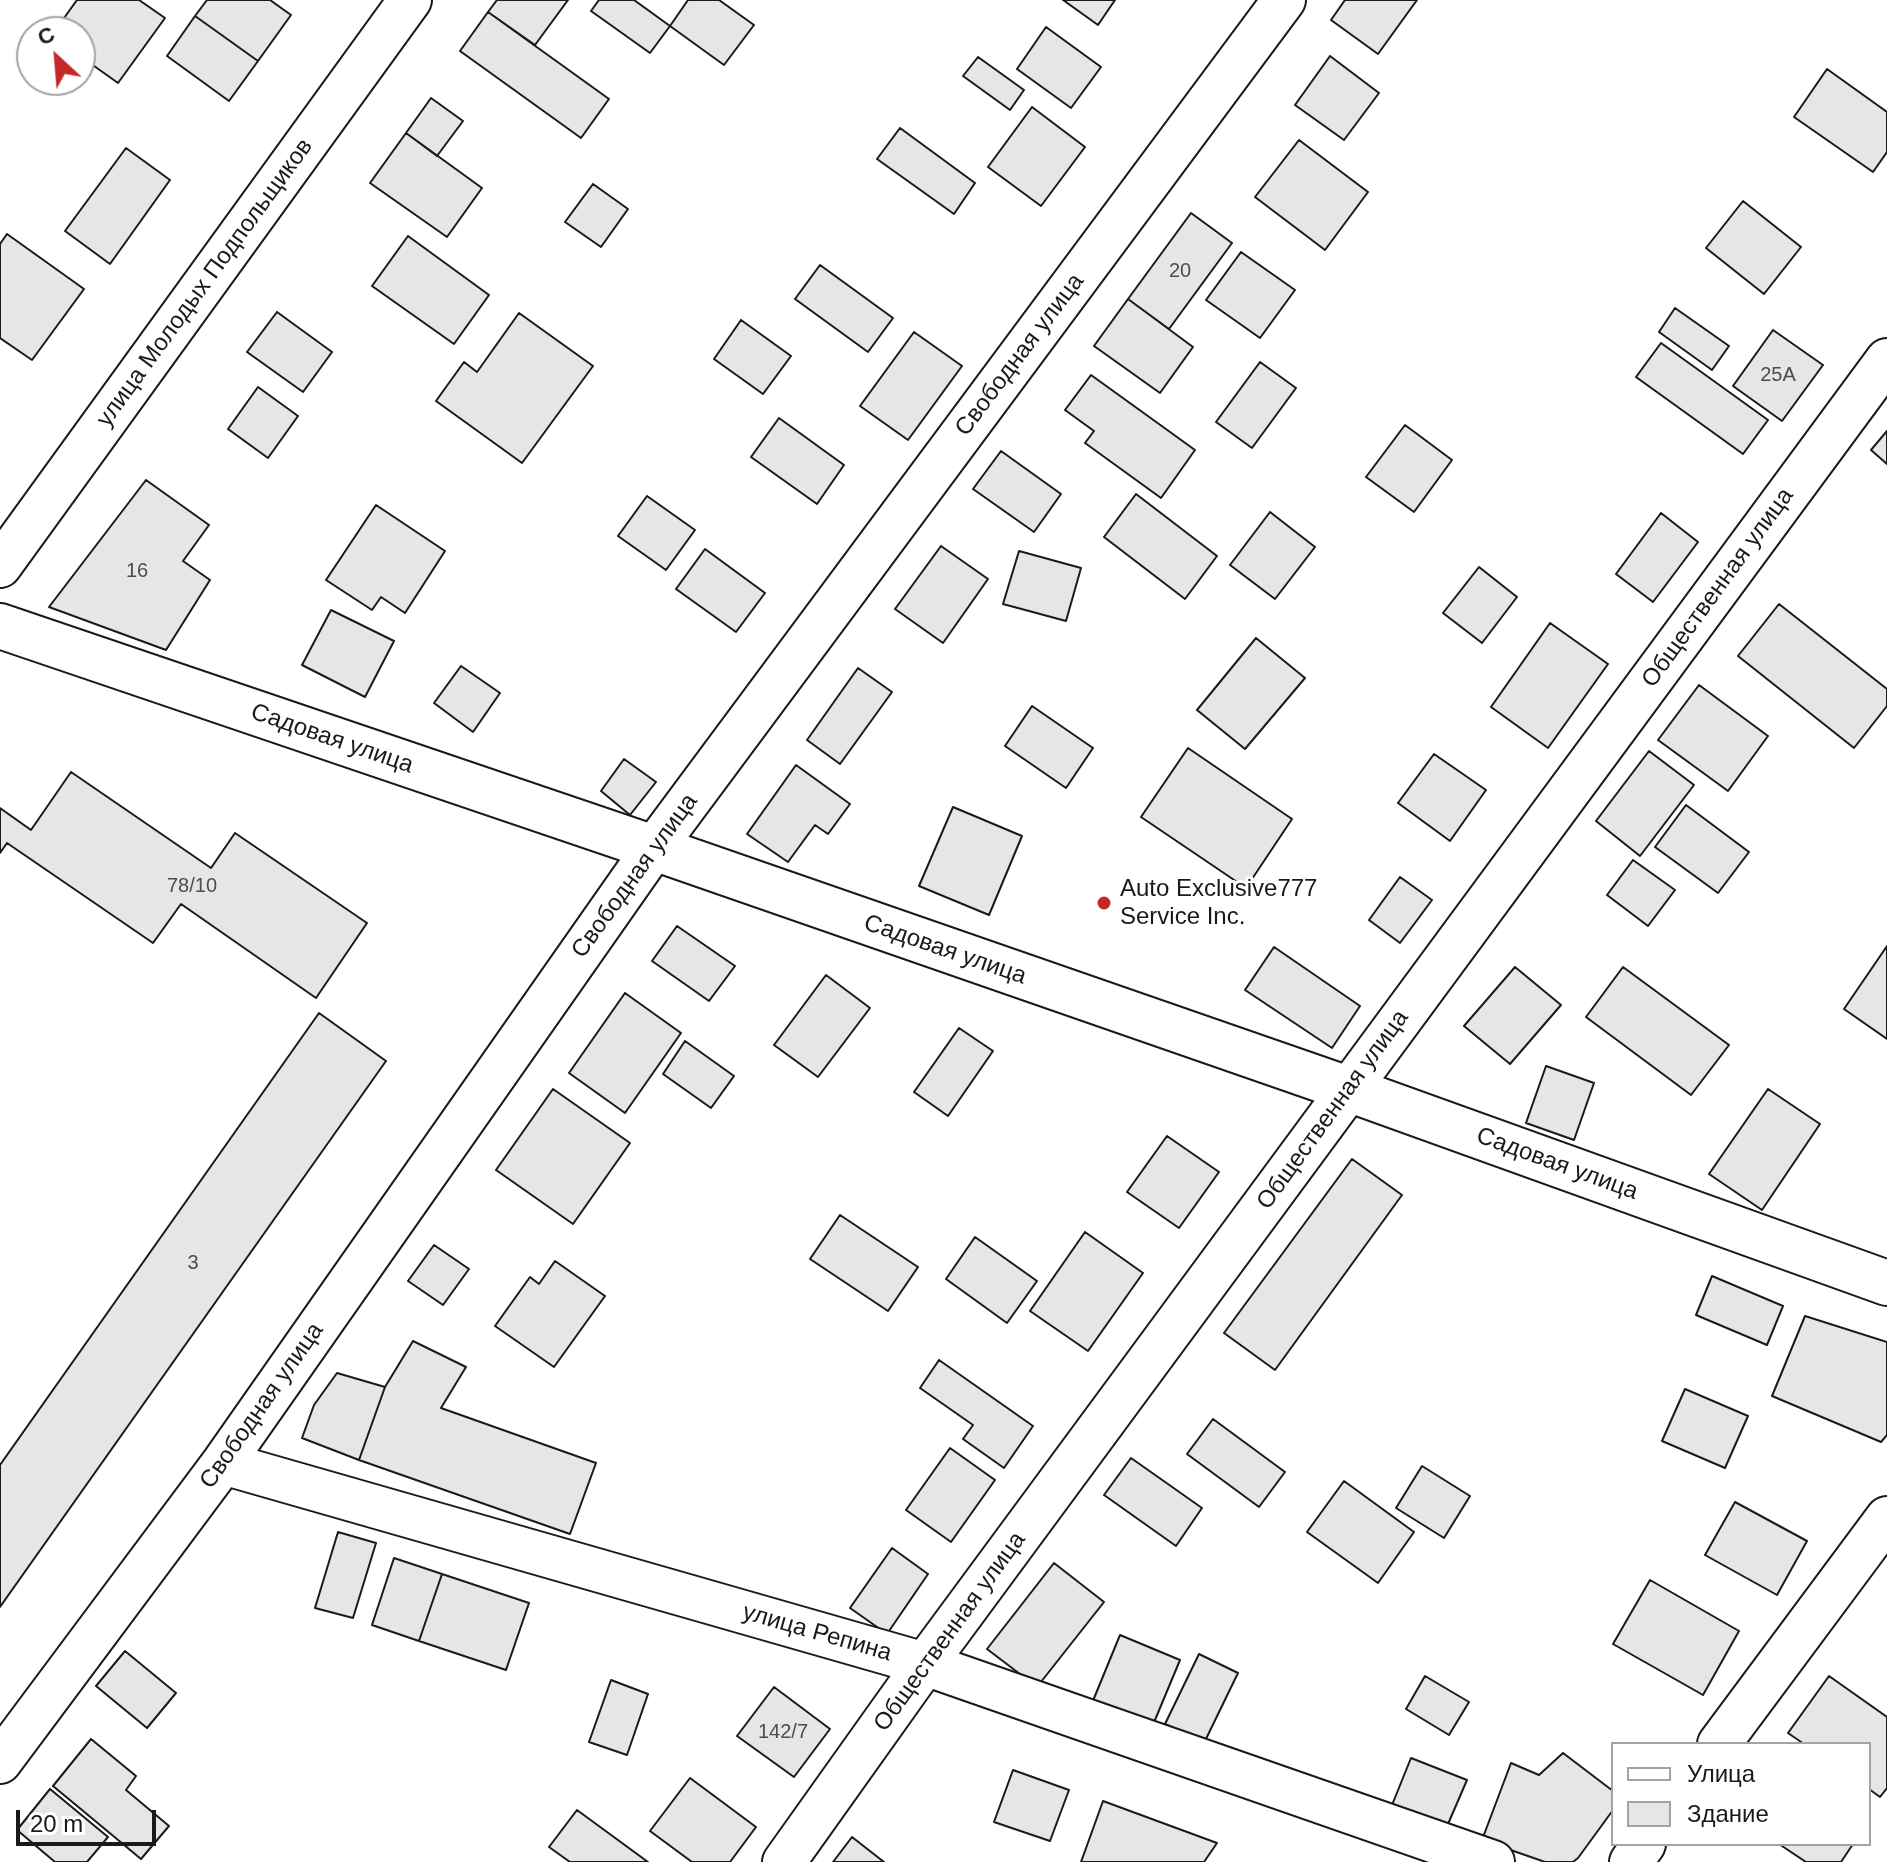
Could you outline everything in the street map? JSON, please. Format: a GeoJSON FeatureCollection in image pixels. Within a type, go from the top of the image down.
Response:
{"type":"FeatureCollection","features":[{"type":"Feature","properties":{"kind":"main road","name":"Садовая улица"},"geometry":{"type":"LineString","coordinates":[[0,626],[654,848],[1348,1089],[1887,1283]]}},
{"type":"Feature","properties":{"kind":"street","name":"улица Молодых Подпольщиков"},"geometry":{"type":"LineString","coordinates":[[0,566],[410,0]]}},
{"type":"Feature","properties":{"kind":"street","name":"Свободная улица"},"geometry":{"type":"LineString","coordinates":[[0,1762],[223,1463],[654,848],[1284,0]]}},
{"type":"Feature","properties":{"kind":"street","name":"Общественная улица"},"geometry":{"type":"LineString","coordinates":[[784,1862],[925,1664],[1887,360]]}},
{"type":"Feature","properties":{"kind":"street","name":"улица Репина"},"geometry":{"type":"LineString","coordinates":[[223,1463],[925,1664],[1493,1862]]}},
{"type":"Feature","properties":{"kind":"street"},"geometry":{"type":"LineString","coordinates":[[1720,1742],[1887,1518]]}},
{"type":"Feature","properties":{"kind":"building"},"geometry":{"type":"Polygon","coordinates":[[[77,0],[139,0],[165,18],[118,83],[96,67],[96,16],[66,16],[77,0]]]}},
{"type":"Feature","properties":{"kind":"building"},"geometry":{"type":"Polygon","coordinates":[[[207,0],[270,0],[291,15],[258,61],[195,16],[207,0]]]}},
{"type":"Feature","properties":{"kind":"building"},"geometry":{"type":"Polygon","coordinates":[[[497,0],[568,0],[535,45],[488,12],[497,0]]]}},
{"type":"Feature","properties":{"kind":"building"},"geometry":{"type":"Polygon","coordinates":[[[599,0],[634,0],[670,26],[650,53],[591,11],[599,0]]]}},
{"type":"Feature","properties":{"kind":"building"},"geometry":{"type":"Polygon","coordinates":[[[688,0],[719,0],[754,25],[724,65],[670,26],[688,0]]]}},
{"type":"Feature","properties":{"kind":"building"},"geometry":{"type":"Polygon","coordinates":[[[1063,0],[1115,0],[1098,25],[1063,0]]]}},
{"type":"Feature","properties":{"kind":"building"},"geometry":{"type":"Polygon","coordinates":[[[1345,0],[1417,0],[1378,54],[1331,20],[1345,0]]]}},
{"type":"Feature","properties":{"kind":"building"},"geometry":{"type":"Polygon","coordinates":[[[488,12],[609,99],[581,138],[460,51],[488,12]]]}},
{"type":"Feature","properties":{"kind":"building"},"geometry":{"type":"Polygon","coordinates":[[[195,16],[258,61],[229,101],[167,56],[195,16]]]}},
{"type":"Feature","properties":{"kind":"building"},"geometry":{"type":"Polygon","coordinates":[[[1046,27],[1101,67],[1071,108],[1017,69],[1046,27]]]}},
{"type":"Feature","properties":{"kind":"building"},"geometry":{"type":"Polygon","coordinates":[[[1330,56],[1379,93],[1344,140],[1295,105],[1330,56]]]}},
{"type":"Feature","properties":{"kind":"building"},"geometry":{"type":"Polygon","coordinates":[[[978,57],[1024,90],[1010,110],[963,76],[978,57]]]}},
{"type":"Feature","properties":{"kind":"building"},"geometry":{"type":"Polygon","coordinates":[[[1827,69],[1887,112],[1887,152],[1873,172],[1794,117],[1827,69]]]}},
{"type":"Feature","properties":{"kind":"building"},"geometry":{"type":"Polygon","coordinates":[[[431,98],[463,121],[437,156],[406,133],[431,98]]]}},
{"type":"Feature","properties":{"kind":"building"},"geometry":{"type":"Polygon","coordinates":[[[1032,107],[1085,147],[1041,206],[988,167],[1032,107]]]}},
{"type":"Feature","properties":{"kind":"building"},"geometry":{"type":"Polygon","coordinates":[[[900,128],[975,183],[954,214],[877,159],[900,128]]]}},
{"type":"Feature","properties":{"kind":"building"},"geometry":{"type":"Polygon","coordinates":[[[406,133],[482,188],[447,237],[370,183],[406,133]]]}},
{"type":"Feature","properties":{"kind":"building"},"geometry":{"type":"Polygon","coordinates":[[[1299,140],[1368,192],[1325,250],[1255,197],[1299,140]]]}},
{"type":"Feature","properties":{"kind":"building"},"geometry":{"type":"Polygon","coordinates":[[[126,148],[170,180],[110,264],[65,231],[126,148]]]}},
{"type":"Feature","properties":{"kind":"building"},"geometry":{"type":"Polygon","coordinates":[[[593,184],[628,209],[601,247],[565,222],[593,184]]]}},
{"type":"Feature","properties":{"kind":"building"},"geometry":{"type":"Polygon","coordinates":[[[1743,201],[1801,247],[1764,294],[1706,248],[1743,201]]]}},
{"type":"Feature","properties":{"kind":"building"},"geometry":{"type":"Polygon","coordinates":[[[1191,213],[1232,243],[1169,329],[1128,299],[1191,213]]]}},
{"type":"Feature","properties":{"kind":"building"},"geometry":{"type":"Polygon","coordinates":[[[7,234],[84,289],[32,360],[0,338],[0,244],[7,234]]]}},
{"type":"Feature","properties":{"kind":"building"},"geometry":{"type":"Polygon","coordinates":[[[408,236],[489,295],[454,344],[372,286],[408,236]]]}},
{"type":"Feature","properties":{"kind":"building"},"geometry":{"type":"Polygon","coordinates":[[[1241,252],[1295,290],[1260,338],[1206,300],[1241,252]]]}},
{"type":"Feature","properties":{"kind":"building"},"geometry":{"type":"Polygon","coordinates":[[[820,265],[893,318],[868,352],[795,299],[820,265]]]}},
{"type":"Feature","properties":{"kind":"building"},"geometry":{"type":"Polygon","coordinates":[[[1128,299],[1193,347],[1160,393],[1094,346],[1128,299]]]}},
{"type":"Feature","properties":{"kind":"building"},"geometry":{"type":"Polygon","coordinates":[[[1675,308],[1729,346],[1712,370],[1659,332],[1675,308]]]}},
{"type":"Feature","properties":{"kind":"building"},"geometry":{"type":"Polygon","coordinates":[[[277,312],[332,352],[303,392],[247,352],[277,312]]]}},
{"type":"Feature","properties":{"kind":"building"},"geometry":{"type":"Polygon","coordinates":[[[519,313],[593,366],[522,463],[436,401],[464,362],[477,372],[519,313]]]}},
{"type":"Feature","properties":{"kind":"building"},"geometry":{"type":"Polygon","coordinates":[[[741,320],[791,356],[763,394],[714,359],[741,320]]]}},
{"type":"Feature","properties":{"kind":"building"},"geometry":{"type":"Polygon","coordinates":[[[1773,330],[1823,365],[1782,421],[1733,386],[1773,330]]]}},
{"type":"Feature","properties":{"kind":"building"},"geometry":{"type":"Polygon","coordinates":[[[914,332],[962,366],[908,440],[860,406],[914,332]]]}},
{"type":"Feature","properties":{"kind":"building"},"geometry":{"type":"Polygon","coordinates":[[[1661,343],[1768,420],[1743,454],[1636,377],[1661,343]]]}},
{"type":"Feature","properties":{"kind":"building"},"geometry":{"type":"Polygon","coordinates":[[[1260,362],[1296,388],[1252,448],[1216,422],[1260,362]]]}},
{"type":"Feature","properties":{"kind":"building"},"geometry":{"type":"Polygon","coordinates":[[[1091,375],[1195,450],[1161,498],[1085,443],[1094,431],[1065,410],[1091,375]]]}},
{"type":"Feature","properties":{"kind":"building"},"geometry":{"type":"Polygon","coordinates":[[[258,387],[298,416],[268,458],[228,429],[258,387]]]}},
{"type":"Feature","properties":{"kind":"building"},"geometry":{"type":"Polygon","coordinates":[[[779,418],[844,465],[817,504],[751,457],[779,418]]]}},
{"type":"Feature","properties":{"kind":"building"},"geometry":{"type":"Polygon","coordinates":[[[1405,425],[1452,460],[1414,512],[1366,477],[1405,425]]]}},
{"type":"Feature","properties":{"kind":"building"},"geometry":{"type":"Polygon","coordinates":[[[1887,431],[1887,464],[1871,450],[1887,431]]]}},
{"type":"Feature","properties":{"kind":"building"},"geometry":{"type":"Polygon","coordinates":[[[1001,451],[1061,494],[1034,532],[973,489],[1001,451]]]}},
{"type":"Feature","properties":{"kind":"building"},"geometry":{"type":"Polygon","coordinates":[[[146,480],[209,525],[183,561],[210,580],[166,650],[49,607],[146,480]]]}},
{"type":"Feature","properties":{"kind":"building"},"geometry":{"type":"Polygon","coordinates":[[[1136,494],[1217,556],[1185,599],[1104,537],[1136,494]]]}},
{"type":"Feature","properties":{"kind":"building"},"geometry":{"type":"Polygon","coordinates":[[[647,496],[695,530],[666,570],[618,536],[647,496]]]}},
{"type":"Feature","properties":{"kind":"building"},"geometry":{"type":"Polygon","coordinates":[[[376,505],[445,551],[405,613],[381,597],[372,610],[326,580],[376,505]]]}},
{"type":"Feature","properties":{"kind":"building"},"geometry":{"type":"Polygon","coordinates":[[[1270,512],[1315,547],[1275,599],[1230,565],[1270,512]]]}},
{"type":"Feature","properties":{"kind":"building"},"geometry":{"type":"Polygon","coordinates":[[[1661,513],[1698,542],[1653,602],[1616,574],[1661,513]]]}},
{"type":"Feature","properties":{"kind":"building"},"geometry":{"type":"Polygon","coordinates":[[[941,546],[988,579],[943,643],[895,609],[941,546]]]}},
{"type":"Feature","properties":{"kind":"building"},"geometry":{"type":"Polygon","coordinates":[[[705,549],[765,593],[736,632],[676,589],[705,549]]]}},
{"type":"Feature","properties":{"kind":"building"},"geometry":{"type":"Polygon","coordinates":[[[1019,551],[1081,568],[1066,621],[1003,604],[1019,551]]]}},
{"type":"Feature","properties":{"kind":"building"},"geometry":{"type":"Polygon","coordinates":[[[1479,567],[1517,597],[1482,643],[1443,613],[1479,567]]]}},
{"type":"Feature","properties":{"kind":"building"},"geometry":{"type":"Polygon","coordinates":[[[1779,604],[1887,689],[1887,706],[1854,748],[1738,656],[1779,604]]]}},
{"type":"Feature","properties":{"kind":"building"},"geometry":{"type":"Polygon","coordinates":[[[331,610],[394,641],[365,697],[302,665],[331,610]]]}},
{"type":"Feature","properties":{"kind":"building"},"geometry":{"type":"Polygon","coordinates":[[[1550,623],[1608,664],[1548,748],[1491,707],[1550,623]]]}},
{"type":"Feature","properties":{"kind":"building"},"geometry":{"type":"Polygon","coordinates":[[[1256,638],[1305,678],[1245,749],[1197,710],[1256,638]]]}},
{"type":"Feature","properties":{"kind":"building"},"geometry":{"type":"Polygon","coordinates":[[[461,666],[500,693],[473,732],[434,703],[461,666]]]}},
{"type":"Feature","properties":{"kind":"building"},"geometry":{"type":"Polygon","coordinates":[[[858,668],[892,692],[840,764],[807,740],[858,668]]]}},
{"type":"Feature","properties":{"kind":"building"},"geometry":{"type":"Polygon","coordinates":[[[1699,685],[1768,736],[1728,791],[1658,740],[1699,685]]]}},
{"type":"Feature","properties":{"kind":"building"},"geometry":{"type":"Polygon","coordinates":[[[1032,706],[1093,748],[1066,788],[1005,746],[1032,706]]]}},
{"type":"Feature","properties":{"kind":"building"},"geometry":{"type":"Polygon","coordinates":[[[1188,748],[1292,819],[1246,888],[1141,817],[1188,748]]]}},
{"type":"Feature","properties":{"kind":"building"},"geometry":{"type":"Polygon","coordinates":[[[1649,751],[1694,785],[1640,856],[1596,821],[1649,751]]]}},
{"type":"Feature","properties":{"kind":"building"},"geometry":{"type":"Polygon","coordinates":[[[1434,754],[1486,790],[1450,841],[1398,803],[1434,754]]]}},
{"type":"Feature","properties":{"kind":"building"},"geometry":{"type":"Polygon","coordinates":[[[624,759],[656,782],[630,815],[601,791],[624,759]]]}},
{"type":"Feature","properties":{"kind":"building"},"geometry":{"type":"Polygon","coordinates":[[[796,765],[850,804],[828,834],[815,825],[788,862],[747,834],[796,765]]]}},
{"type":"Feature","properties":{"kind":"building"},"geometry":{"type":"Polygon","coordinates":[[[71,772],[211,868],[235,833],[367,923],[316,998],[181,904],[153,943],[7,843],[0,853],[0,808],[31,830],[71,772]]]}},
{"type":"Feature","properties":{"kind":"building"},"geometry":{"type":"Polygon","coordinates":[[[1686,805],[1749,852],[1718,893],[1655,847],[1686,805]]]}},
{"type":"Feature","properties":{"kind":"building"},"geometry":{"type":"Polygon","coordinates":[[[953,807],[1022,836],[989,915],[919,886],[953,807]]]}},
{"type":"Feature","properties":{"kind":"building"},"geometry":{"type":"Polygon","coordinates":[[[1633,860],[1675,890],[1648,926],[1607,895],[1633,860]]]}},
{"type":"Feature","properties":{"kind":"building"},"geometry":{"type":"Polygon","coordinates":[[[1400,877],[1432,900],[1400,943],[1369,920],[1400,877]]]}},
{"type":"Feature","properties":{"kind":"building"},"geometry":{"type":"Polygon","coordinates":[[[677,926],[735,966],[709,1001],[652,961],[677,926]]]}},
{"type":"Feature","properties":{"kind":"building"},"geometry":{"type":"Polygon","coordinates":[[[1887,946],[1887,1039],[1844,1009],[1887,946]]]}},
{"type":"Feature","properties":{"kind":"building"},"geometry":{"type":"Polygon","coordinates":[[[1274,947],[1360,1006],[1332,1048],[1245,990],[1274,947]]]}},
{"type":"Feature","properties":{"kind":"building"},"geometry":{"type":"Polygon","coordinates":[[[1515,967],[1561,1005],[1510,1064],[1464,1026],[1515,967]]]}},
{"type":"Feature","properties":{"kind":"building"},"geometry":{"type":"Polygon","coordinates":[[[1623,967],[1729,1045],[1691,1095],[1586,1017],[1623,967]]]}},
{"type":"Feature","properties":{"kind":"building"},"geometry":{"type":"Polygon","coordinates":[[[826,975],[870,1008],[818,1077],[774,1045],[826,975]]]}},
{"type":"Feature","properties":{"kind":"building"},"geometry":{"type":"Polygon","coordinates":[[[625,993],[681,1033],[625,1113],[569,1073],[625,993]]]}},
{"type":"Feature","properties":{"kind":"building"},"geometry":{"type":"Polygon","coordinates":[[[319,1013],[386,1061],[0,1607],[0,1465],[319,1013]]]}},
{"type":"Feature","properties":{"kind":"building"},"geometry":{"type":"Polygon","coordinates":[[[959,1028],[993,1051],[948,1116],[914,1092],[959,1028]]]}},
{"type":"Feature","properties":{"kind":"building"},"geometry":{"type":"Polygon","coordinates":[[[685,1041],[734,1076],[711,1108],[663,1074],[685,1041]]]}},
{"type":"Feature","properties":{"kind":"building"},"geometry":{"type":"Polygon","coordinates":[[[1546,1066],[1594,1083],[1574,1140],[1526,1123],[1546,1066]]]}},
{"type":"Feature","properties":{"kind":"building"},"geometry":{"type":"Polygon","coordinates":[[[553,1089],[630,1143],[573,1224],[496,1170],[553,1089]]]}},
{"type":"Feature","properties":{"kind":"building"},"geometry":{"type":"Polygon","coordinates":[[[1768,1089],[1820,1124],[1762,1210],[1709,1174],[1768,1089]]]}},
{"type":"Feature","properties":{"kind":"building"},"geometry":{"type":"Polygon","coordinates":[[[1167,1136],[1219,1172],[1179,1228],[1127,1192],[1167,1136]]]}},
{"type":"Feature","properties":{"kind":"building"},"geometry":{"type":"Polygon","coordinates":[[[1352,1159],[1402,1195],[1275,1370],[1224,1333],[1352,1159]]]}},
{"type":"Feature","properties":{"kind":"building"},"geometry":{"type":"Polygon","coordinates":[[[840,1215],[918,1267],[888,1311],[810,1259],[840,1215]]]}},
{"type":"Feature","properties":{"kind":"building"},"geometry":{"type":"Polygon","coordinates":[[[1085,1232],[1143,1273],[1088,1351],[1030,1311],[1085,1232]]]}},
{"type":"Feature","properties":{"kind":"building"},"geometry":{"type":"Polygon","coordinates":[[[975,1237],[1037,1281],[1007,1323],[946,1279],[975,1237]]]}},
{"type":"Feature","properties":{"kind":"building"},"geometry":{"type":"Polygon","coordinates":[[[434,1245],[469,1269],[443,1305],[408,1281],[434,1245]]]}},
{"type":"Feature","properties":{"kind":"building"},"geometry":{"type":"Polygon","coordinates":[[[555,1261],[605,1296],[554,1367],[495,1326],[530,1277],[539,1284],[555,1261]]]}},
{"type":"Feature","properties":{"kind":"building"},"geometry":{"type":"Polygon","coordinates":[[[1712,1276],[1783,1306],[1767,1345],[1696,1315],[1712,1276]]]}},
{"type":"Feature","properties":{"kind":"building"},"geometry":{"type":"Polygon","coordinates":[[[1805,1316],[1887,1342],[1887,1435],[1881,1442],[1772,1396],[1805,1316]]]}},
{"type":"Feature","properties":{"kind":"building"},"geometry":{"type":"Polygon","coordinates":[[[413,1341],[466,1367],[441,1408],[596,1463],[570,1534],[359,1460],[385,1387],[413,1341]]]}},
{"type":"Feature","properties":{"kind":"building"},"geometry":{"type":"Polygon","coordinates":[[[939,1360],[1033,1426],[1004,1468],[963,1439],[973,1425],[920,1388],[939,1360]]]}},
{"type":"Feature","properties":{"kind":"building"},"geometry":{"type":"Polygon","coordinates":[[[337,1373],[385,1387],[359,1460],[302,1438],[314,1405],[337,1373]]]}},
{"type":"Feature","properties":{"kind":"building"},"geometry":{"type":"Polygon","coordinates":[[[1685,1389],[1748,1416],[1725,1468],[1662,1441],[1685,1389]]]}},
{"type":"Feature","properties":{"kind":"building"},"geometry":{"type":"Polygon","coordinates":[[[1213,1419],[1285,1472],[1259,1507],[1187,1454],[1213,1419]]]}},
{"type":"Feature","properties":{"kind":"building"},"geometry":{"type":"Polygon","coordinates":[[[950,1448],[995,1480],[951,1542],[906,1510],[950,1448]]]}},
{"type":"Feature","properties":{"kind":"building"},"geometry":{"type":"Polygon","coordinates":[[[1131,1458],[1202,1508],[1176,1546],[1104,1495],[1131,1458]]]}},
{"type":"Feature","properties":{"kind":"building"},"geometry":{"type":"Polygon","coordinates":[[[1422,1466],[1470,1496],[1444,1538],[1396,1508],[1422,1466]]]}},
{"type":"Feature","properties":{"kind":"building"},"geometry":{"type":"Polygon","coordinates":[[[1344,1481],[1414,1532],[1378,1583],[1307,1532],[1344,1481]]]}},
{"type":"Feature","properties":{"kind":"building"},"geometry":{"type":"Polygon","coordinates":[[[1735,1502],[1807,1541],[1777,1595],[1705,1555],[1735,1502]]]}},
{"type":"Feature","properties":{"kind":"building"},"geometry":{"type":"Polygon","coordinates":[[[338,1532],[376,1543],[353,1618],[315,1608],[338,1532]]]}},
{"type":"Feature","properties":{"kind":"building"},"geometry":{"type":"Polygon","coordinates":[[[892,1548],[928,1574],[887,1634],[850,1608],[892,1548]]]}},
{"type":"Feature","properties":{"kind":"building"},"geometry":{"type":"Polygon","coordinates":[[[394,1558],[442,1574],[419,1641],[372,1625],[394,1558]]]}},
{"type":"Feature","properties":{"kind":"building"},"geometry":{"type":"Polygon","coordinates":[[[1054,1563],[1104,1602],[1037,1687],[987,1649],[1054,1563]]]}},
{"type":"Feature","properties":{"kind":"building"},"geometry":{"type":"Polygon","coordinates":[[[442,1574],[529,1603],[506,1670],[419,1641],[442,1574]]]}},
{"type":"Feature","properties":{"kind":"building"},"geometry":{"type":"Polygon","coordinates":[[[1650,1580],[1739,1631],[1703,1695],[1613,1644],[1650,1580]]]}},
{"type":"Feature","properties":{"kind":"building"},"geometry":{"type":"Polygon","coordinates":[[[1120,1635],[1180,1660],[1150,1732],[1090,1708],[1120,1635]]]}},
{"type":"Feature","properties":{"kind":"building"},"geometry":{"type":"Polygon","coordinates":[[[125,1651],[176,1693],[147,1728],[96,1686],[125,1651]]]}},
{"type":"Feature","properties":{"kind":"building"},"geometry":{"type":"Polygon","coordinates":[[[1199,1654],[1238,1673],[1204,1743],[1165,1724],[1199,1654]]]}},
{"type":"Feature","properties":{"kind":"building"},"geometry":{"type":"Polygon","coordinates":[[[1425,1676],[1469,1702],[1449,1735],[1406,1709],[1425,1676]]]}},
{"type":"Feature","properties":{"kind":"building"},"geometry":{"type":"Polygon","coordinates":[[[1829,1676],[1887,1717],[1887,1788],[1880,1797],[1871,1790],[1871,1742],[1801,1742],[1788,1733],[1829,1676]]]}},
{"type":"Feature","properties":{"kind":"building"},"geometry":{"type":"Polygon","coordinates":[[[611,1680],[648,1694],[627,1755],[589,1742],[611,1680]]]}},
{"type":"Feature","properties":{"kind":"building"},"geometry":{"type":"Polygon","coordinates":[[[774,1687],[830,1729],[794,1777],[737,1736],[774,1687]]]}},
{"type":"Feature","properties":{"kind":"building"},"geometry":{"type":"Polygon","coordinates":[[[91,1739],[136,1776],[126,1790],[169,1826],[141,1859],[53,1786],[91,1739]]]}},
{"type":"Feature","properties":{"kind":"building"},"geometry":{"type":"Polygon","coordinates":[[[1563,1753],[1611,1789],[1611,1813],[1573,1862],[1545,1862],[1482,1840],[1511,1763],[1539,1775],[1563,1753]]]}},
{"type":"Feature","properties":{"kind":"building"},"geometry":{"type":"Polygon","coordinates":[[[1411,1758],[1467,1780],[1445,1831],[1390,1810],[1411,1758]]]}},
{"type":"Feature","properties":{"kind":"building"},"geometry":{"type":"Polygon","coordinates":[[[1013,1770],[1069,1790],[1050,1841],[994,1822],[1013,1770]]]}},
{"type":"Feature","properties":{"kind":"building"},"geometry":{"type":"Polygon","coordinates":[[[690,1778],[756,1827],[730,1862],[692,1862],[650,1831],[690,1778]]]}},
{"type":"Feature","properties":{"kind":"building"},"geometry":{"type":"Polygon","coordinates":[[[50,1789],[108,1837],[87,1862],[55,1862],[17,1830],[50,1789]]]}},
{"type":"Feature","properties":{"kind":"building"},"geometry":{"type":"Polygon","coordinates":[[[1103,1801],[1217,1843],[1204,1862],[1081,1862],[1103,1801]]]}},
{"type":"Feature","properties":{"kind":"building"},"geometry":{"type":"Polygon","coordinates":[[[577,1810],[648,1862],[570,1862],[549,1847],[577,1810]]]}},
{"type":"Feature","properties":{"kind":"building"},"geometry":{"type":"Polygon","coordinates":[[[852,1837],[884,1862],[833,1862],[852,1837]]]}},
{"type":"Feature","properties":{"kind":"building"},"geometry":{"type":"Polygon","coordinates":[[[1782,1846],[1852,1846],[1841,1862],[1806,1862],[1782,1846]]]}},
{"type":"Feature","properties":{"kind":"place","name":"Auto Exclusive777 Service Inc."},"geometry":{"type":"Point","coordinates":[1104,903]}}]}
